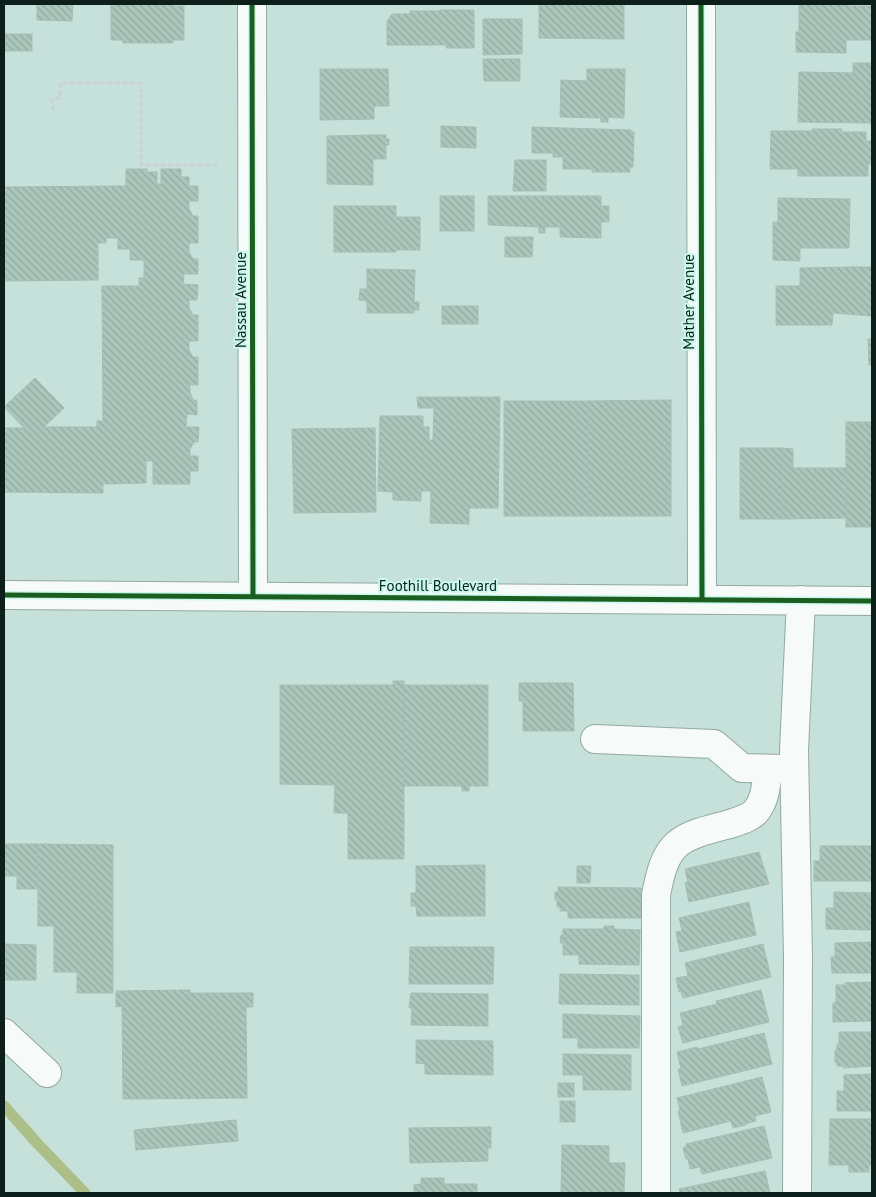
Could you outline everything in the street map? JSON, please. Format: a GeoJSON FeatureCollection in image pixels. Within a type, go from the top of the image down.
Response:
{"type":"FeatureCollection","features":[{"type":"Feature","properties":{"kind":"street","name":"Nassau Avenue"},"geometry":{"type":"LineString","coordinates":[[252,4],[253,596]]}},
{"type":"Feature","properties":{"kind":"street","name":"Mather Avenue"},"geometry":{"type":"LineString","coordinates":[[701,4],[702,600]]}},
{"type":"Feature","properties":{"kind":"street","name":"Foothill Boulevard"},"geometry":{"type":"LineString","coordinates":[[4,594],[872,601]]}},
{"type":"Feature","properties":{"kind":"street"},"geometry":{"type":"LineString","coordinates":[[797,1193],[798,957],[781,769],[801,600]]}},
{"type":"Feature","properties":{"kind":"street"},"geometry":{"type":"LineString","coordinates":[[595,740],[714,744],[742,768],[781,769]]}},
{"type":"Feature","properties":{"kind":"street"},"geometry":{"type":"LineString","coordinates":[[656,1193],[656,895],[661,874],[670,850],[682,839],[697,832],[742,821],[755,812],[764,794],[781,769]]}},
{"type":"Feature","properties":{"kind":"street"},"geometry":{"type":"LineString","coordinates":[[4,1033],[47,1073]]}},
{"type":"Feature","properties":{"kind":"path"},"geometry":{"type":"LineString","coordinates":[[53,111],[52,99],[60,98],[60,83],[142,83],[142,166],[253,164]]}},
{"type":"Feature","properties":{"kind":"building"},"geometry":{"type":"Polygon","coordinates":[[[37,4],[73,4],[72,21],[37,20],[37,4]]]}},
{"type":"Feature","properties":{"kind":"building"},"geometry":{"type":"Polygon","coordinates":[[[111,4],[173,4],[173,6],[184,6],[184,40],[173,40],[173,43],[123,43],[123,40],[111,40],[111,4]]]}},
{"type":"Feature","properties":{"kind":"building"},"geometry":{"type":"Polygon","coordinates":[[[539,4],[624,4],[624,39],[539,38],[539,4]]]}},
{"type":"Feature","properties":{"kind":"building"},"geometry":{"type":"Polygon","coordinates":[[[799,4],[872,6],[872,40],[846,40],[846,53],[796,52],[796,32],[799,32],[799,4]]]}},
{"type":"Feature","properties":{"kind":"building"},"geometry":{"type":"Polygon","coordinates":[[[440,10],[474,10],[474,48],[446,48],[446,45],[387,45],[387,22],[392,14],[440,10]]]}},
{"type":"Feature","properties":{"kind":"building"},"geometry":{"type":"Polygon","coordinates":[[[483,19],[522,19],[522,54],[483,55],[483,19]]]}},
{"type":"Feature","properties":{"kind":"building"},"geometry":{"type":"Polygon","coordinates":[[[4,34],[32,34],[32,51],[4,51],[4,34]]]}},
{"type":"Feature","properties":{"kind":"building"},"geometry":{"type":"Polygon","coordinates":[[[483,59],[520,59],[520,81],[484,81],[483,59]]]}},
{"type":"Feature","properties":{"kind":"building"},"geometry":{"type":"Polygon","coordinates":[[[853,63],[872,63],[872,123],[798,122],[799,72],[853,73],[853,63]]]}},
{"type":"Feature","properties":{"kind":"building"},"geometry":{"type":"Polygon","coordinates":[[[320,69],[388,69],[389,106],[374,106],[374,119],[320,120],[320,69]]]}},
{"type":"Feature","properties":{"kind":"building"},"geometry":{"type":"Polygon","coordinates":[[[587,69],[625,69],[624,118],[608,117],[608,122],[601,122],[601,118],[560,117],[561,80],[587,81],[587,69]]]}},
{"type":"Feature","properties":{"kind":"building"},"geometry":{"type":"Polygon","coordinates":[[[441,126],[476,127],[476,148],[441,147],[441,126]]]}},
{"type":"Feature","properties":{"kind":"building"},"geometry":{"type":"Polygon","coordinates":[[[532,127],[631,130],[631,132],[634,132],[633,167],[630,167],[630,172],[592,172],[592,169],[563,169],[563,157],[553,157],[553,153],[532,153],[532,127]]]}},
{"type":"Feature","properties":{"kind":"building"},"geometry":{"type":"Polygon","coordinates":[[[812,129],[842,129],[842,132],[866,132],[866,141],[872,141],[872,164],[868,164],[868,176],[798,176],[798,169],[770,169],[771,131],[812,131],[812,129]]]}},
{"type":"Feature","properties":{"kind":"building"},"geometry":{"type":"Polygon","coordinates":[[[386,135],[386,139],[389,139],[389,145],[386,145],[386,159],[373,159],[373,185],[327,184],[327,136],[386,135]]]}},
{"type":"Feature","properties":{"kind":"building"},"geometry":{"type":"Polygon","coordinates":[[[515,160],[546,160],[546,191],[513,191],[515,160]]]}},
{"type":"Feature","properties":{"kind":"building"},"geometry":{"type":"Polygon","coordinates":[[[126,169],[147,169],[147,172],[157,172],[157,184],[161,184],[161,169],[181,169],[181,177],[189,177],[189,186],[198,186],[198,201],[189,201],[189,209],[193,216],[198,216],[198,243],[189,243],[189,252],[193,259],[198,259],[198,274],[184,274],[183,284],[198,285],[197,300],[189,300],[189,308],[193,315],[198,315],[198,341],[189,341],[189,350],[193,357],[198,357],[198,385],[190,385],[193,400],[197,400],[197,415],[187,414],[186,427],[199,427],[198,442],[194,442],[190,449],[190,456],[198,456],[198,471],[190,471],[190,484],[153,484],[153,461],[146,461],[146,483],[103,484],[103,493],[4,492],[4,428],[24,428],[4,407],[35,378],[64,408],[44,427],[97,427],[97,421],[103,421],[102,286],[139,286],[139,278],[144,278],[144,260],[130,260],[130,249],[118,249],[118,238],[106,238],[106,243],[98,243],[98,280],[4,281],[4,187],[126,186],[126,169]]]}},
{"type":"Feature","properties":{"kind":"building"},"geometry":{"type":"Polygon","coordinates":[[[440,196],[474,196],[474,231],[440,231],[440,196]]]}},
{"type":"Feature","properties":{"kind":"building"},"geometry":{"type":"Polygon","coordinates":[[[488,196],[601,196],[601,206],[609,206],[609,222],[601,222],[601,238],[560,237],[560,227],[545,227],[545,233],[539,233],[539,227],[488,225],[488,196]]]}},
{"type":"Feature","properties":{"kind":"building"},"geometry":{"type":"Polygon","coordinates":[[[778,198],[850,199],[849,248],[800,248],[800,261],[773,260],[773,222],[778,222],[778,198]]]}},
{"type":"Feature","properties":{"kind":"building"},"geometry":{"type":"Polygon","coordinates":[[[334,206],[396,206],[396,217],[420,217],[420,250],[334,252],[334,206]]]}},
{"type":"Feature","properties":{"kind":"building"},"geometry":{"type":"Polygon","coordinates":[[[505,237],[533,237],[532,257],[505,257],[505,237]]]}},
{"type":"Feature","properties":{"kind":"building"},"geometry":{"type":"Polygon","coordinates":[[[872,267],[872,316],[833,313],[832,325],[776,325],[776,286],[800,286],[800,268],[872,267]]]}},
{"type":"Feature","properties":{"kind":"building"},"geometry":{"type":"Polygon","coordinates":[[[367,269],[415,270],[414,302],[419,302],[419,310],[414,310],[414,313],[367,313],[367,301],[359,300],[360,289],[367,289],[367,269]]]}},
{"type":"Feature","properties":{"kind":"building"},"geometry":{"type":"Polygon","coordinates":[[[442,306],[478,306],[478,324],[442,324],[442,306]]]}},
{"type":"Feature","properties":{"kind":"building"},"geometry":{"type":"Polygon","coordinates":[[[868,339],[872,339],[872,365],[869,365],[868,339]]]}},
{"type":"Feature","properties":{"kind":"building"},"geometry":{"type":"Polygon","coordinates":[[[417,397],[500,397],[498,508],[469,508],[469,524],[430,523],[431,491],[421,491],[421,501],[393,500],[393,492],[378,491],[380,416],[423,416],[423,427],[429,427],[429,440],[433,440],[434,408],[418,408],[417,397]]]}},
{"type":"Feature","properties":{"kind":"building"},"geometry":{"type":"Polygon","coordinates":[[[671,400],[671,516],[588,516],[588,401],[671,400]]]}},
{"type":"Feature","properties":{"kind":"building"},"geometry":{"type":"Polygon","coordinates":[[[504,401],[588,401],[588,516],[504,516],[504,401]]]}},
{"type":"Feature","properties":{"kind":"building"},"geometry":{"type":"Polygon","coordinates":[[[846,422],[872,422],[872,527],[846,527],[846,422]]]}},
{"type":"Feature","properties":{"kind":"building"},"geometry":{"type":"Polygon","coordinates":[[[375,428],[376,512],[294,513],[292,429],[375,428]]]}},
{"type":"Feature","properties":{"kind":"building"},"geometry":{"type":"Polygon","coordinates":[[[740,448],[782,448],[782,519],[740,519],[740,448]]]}},
{"type":"Feature","properties":{"kind":"building"},"geometry":{"type":"Polygon","coordinates":[[[782,448],[793,449],[793,468],[846,468],[846,518],[782,519],[782,448]]]}},
{"type":"Feature","properties":{"kind":"building"},"geometry":{"type":"Polygon","coordinates":[[[393,681],[404,681],[404,859],[348,859],[348,813],[334,813],[335,785],[280,784],[280,685],[393,685],[393,681]]]}},
{"type":"Feature","properties":{"kind":"building"},"geometry":{"type":"Polygon","coordinates":[[[519,683],[573,683],[574,731],[523,731],[523,701],[519,701],[519,683]]]}},
{"type":"Feature","properties":{"kind":"building"},"geometry":{"type":"Polygon","coordinates":[[[404,685],[488,685],[488,786],[469,786],[469,791],[462,791],[462,786],[404,786],[404,685]]]}},
{"type":"Feature","properties":{"kind":"building"},"geometry":{"type":"Polygon","coordinates":[[[4,844],[38,844],[38,889],[17,889],[17,876],[4,876],[4,844]]]}},
{"type":"Feature","properties":{"kind":"building"},"geometry":{"type":"Polygon","coordinates":[[[38,844],[113,845],[113,993],[77,993],[77,972],[54,972],[54,926],[38,926],[38,844]]]}},
{"type":"Feature","properties":{"kind":"building"},"geometry":{"type":"Polygon","coordinates":[[[820,846],[872,846],[872,881],[814,881],[814,861],[820,861],[820,846]]]}},
{"type":"Feature","properties":{"kind":"building"},"geometry":{"type":"Polygon","coordinates":[[[759,852],[769,884],[689,902],[685,883],[688,882],[685,869],[759,852]]]}},
{"type":"Feature","properties":{"kind":"building"},"geometry":{"type":"Polygon","coordinates":[[[485,865],[485,916],[417,916],[416,906],[411,906],[411,893],[416,893],[416,866],[485,865]]]}},
{"type":"Feature","properties":{"kind":"building"},"geometry":{"type":"Polygon","coordinates":[[[577,866],[591,866],[590,883],[577,883],[577,866]]]}},
{"type":"Feature","properties":{"kind":"building"},"geometry":{"type":"Polygon","coordinates":[[[558,887],[641,888],[643,903],[641,903],[641,918],[568,918],[568,911],[560,911],[560,907],[557,907],[555,892],[558,892],[558,887]]]}},
{"type":"Feature","properties":{"kind":"building"},"geometry":{"type":"Polygon","coordinates":[[[834,892],[872,893],[872,930],[826,929],[826,908],[834,908],[834,892]]]}},
{"type":"Feature","properties":{"kind":"building"},"geometry":{"type":"Polygon","coordinates":[[[749,902],[756,935],[680,952],[676,932],[682,931],[679,918],[749,902]]]}},
{"type":"Feature","properties":{"kind":"building"},"geometry":{"type":"Polygon","coordinates":[[[604,926],[614,926],[614,929],[640,930],[639,965],[579,964],[579,955],[563,955],[563,943],[560,943],[563,929],[604,929],[604,926]]]}},
{"type":"Feature","properties":{"kind":"building"},"geometry":{"type":"Polygon","coordinates":[[[872,942],[872,973],[832,973],[831,957],[835,957],[835,943],[872,942]]]}},
{"type":"Feature","properties":{"kind":"building"},"geometry":{"type":"Polygon","coordinates":[[[4,944],[36,945],[36,980],[4,980],[4,944]]]}},
{"type":"Feature","properties":{"kind":"building"},"geometry":{"type":"Polygon","coordinates":[[[763,944],[771,977],[683,998],[681,992],[679,992],[676,978],[688,976],[685,963],[763,944]]]}},
{"type":"Feature","properties":{"kind":"building"},"geometry":{"type":"Polygon","coordinates":[[[410,947],[494,947],[493,984],[409,984],[410,947]]]}},
{"type":"Feature","properties":{"kind":"building"},"geometry":{"type":"Polygon","coordinates":[[[560,974],[639,975],[639,1005],[559,1004],[560,974]]]}},
{"type":"Feature","properties":{"kind":"building"},"geometry":{"type":"Polygon","coordinates":[[[872,982],[872,1021],[833,1022],[833,1003],[836,1003],[836,985],[872,982]]]}},
{"type":"Feature","properties":{"kind":"building"},"geometry":{"type":"Polygon","coordinates":[[[190,990],[190,993],[253,993],[253,1007],[246,1007],[247,1098],[123,1099],[122,1006],[116,1007],[116,991],[190,990]]]}},
{"type":"Feature","properties":{"kind":"building"},"geometry":{"type":"Polygon","coordinates":[[[761,990],[769,1022],[683,1043],[678,1027],[683,1025],[680,1013],[717,1004],[716,1001],[761,990]]]}},
{"type":"Feature","properties":{"kind":"building"},"geometry":{"type":"Polygon","coordinates":[[[411,993],[488,994],[488,1026],[411,1025],[412,1008],[409,1008],[411,993]]]}},
{"type":"Feature","properties":{"kind":"building"},"geometry":{"type":"Polygon","coordinates":[[[563,1014],[640,1016],[639,1048],[578,1048],[578,1038],[563,1038],[563,1014]]]}},
{"type":"Feature","properties":{"kind":"building"},"geometry":{"type":"Polygon","coordinates":[[[839,1032],[872,1032],[872,1066],[843,1068],[843,1066],[837,1066],[835,1050],[837,1050],[837,1044],[839,1044],[839,1032]]]}},
{"type":"Feature","properties":{"kind":"building"},"geometry":{"type":"Polygon","coordinates":[[[764,1033],[772,1064],[682,1086],[677,1052],[697,1047],[698,1049],[764,1033]]]}},
{"type":"Feature","properties":{"kind":"building"},"geometry":{"type":"Polygon","coordinates":[[[416,1040],[493,1041],[493,1075],[425,1074],[425,1064],[416,1063],[416,1040]]]}},
{"type":"Feature","properties":{"kind":"building"},"geometry":{"type":"Polygon","coordinates":[[[563,1054],[631,1055],[631,1090],[583,1090],[583,1075],[563,1075],[563,1054]]]}},
{"type":"Feature","properties":{"kind":"building"},"geometry":{"type":"Polygon","coordinates":[[[872,1074],[872,1113],[871,1111],[837,1111],[837,1091],[844,1091],[844,1075],[872,1074]]]}},
{"type":"Feature","properties":{"kind":"building"},"geometry":{"type":"Polygon","coordinates":[[[762,1077],[771,1112],[755,1116],[756,1121],[746,1125],[733,1128],[731,1121],[683,1133],[677,1098],[762,1077]]]}},
{"type":"Feature","properties":{"kind":"building"},"geometry":{"type":"Polygon","coordinates":[[[558,1083],[574,1083],[574,1097],[558,1097],[558,1083]]]}},
{"type":"Feature","properties":{"kind":"building"},"geometry":{"type":"Polygon","coordinates":[[[560,1101],[575,1101],[575,1122],[560,1122],[560,1101]]]}},
{"type":"Feature","properties":{"kind":"building"},"geometry":{"type":"Polygon","coordinates":[[[830,1119],[872,1119],[872,1165],[869,1165],[869,1172],[849,1172],[849,1165],[829,1165],[830,1119]]]}},
{"type":"Feature","properties":{"kind":"building"},"geometry":{"type":"Polygon","coordinates":[[[236,1120],[238,1141],[136,1150],[134,1130],[236,1120]]]}},
{"type":"Feature","properties":{"kind":"building"},"geometry":{"type":"Polygon","coordinates":[[[764,1126],[772,1158],[702,1174],[700,1167],[690,1169],[683,1148],[687,1146],[686,1144],[764,1126]]]}},
{"type":"Feature","properties":{"kind":"building"},"geometry":{"type":"Polygon","coordinates":[[[491,1127],[491,1148],[488,1148],[488,1161],[410,1163],[409,1128],[491,1127]]]}},
{"type":"Feature","properties":{"kind":"building"},"geometry":{"type":"Polygon","coordinates":[[[562,1145],[609,1146],[609,1163],[625,1163],[624,1193],[561,1193],[562,1145]]]}},
{"type":"Feature","properties":{"kind":"building"},"geometry":{"type":"Polygon","coordinates":[[[765,1171],[770,1193],[680,1193],[679,1189],[765,1171]]]}},
{"type":"Feature","properties":{"kind":"building"},"geometry":{"type":"Polygon","coordinates":[[[421,1178],[444,1178],[444,1184],[477,1184],[477,1193],[414,1193],[414,1185],[421,1184],[421,1178]]]}},
{"type":"Feature","properties":{"kind":"waterway"},"geometry":{"type":"LineString","coordinates":[[4,1106],[85,1193]]}},
{"type":"Feature","properties":{"kind":"cycle path"},"geometry":{"type":"LineString","coordinates":[[252,4],[253,596]]}},
{"type":"Feature","properties":{"kind":"cycle path"},"geometry":{"type":"LineString","coordinates":[[701,4],[702,599]]}},
{"type":"Feature","properties":{"kind":"cycle path"},"geometry":{"type":"LineString","coordinates":[[4,595],[872,601]]}}]}
